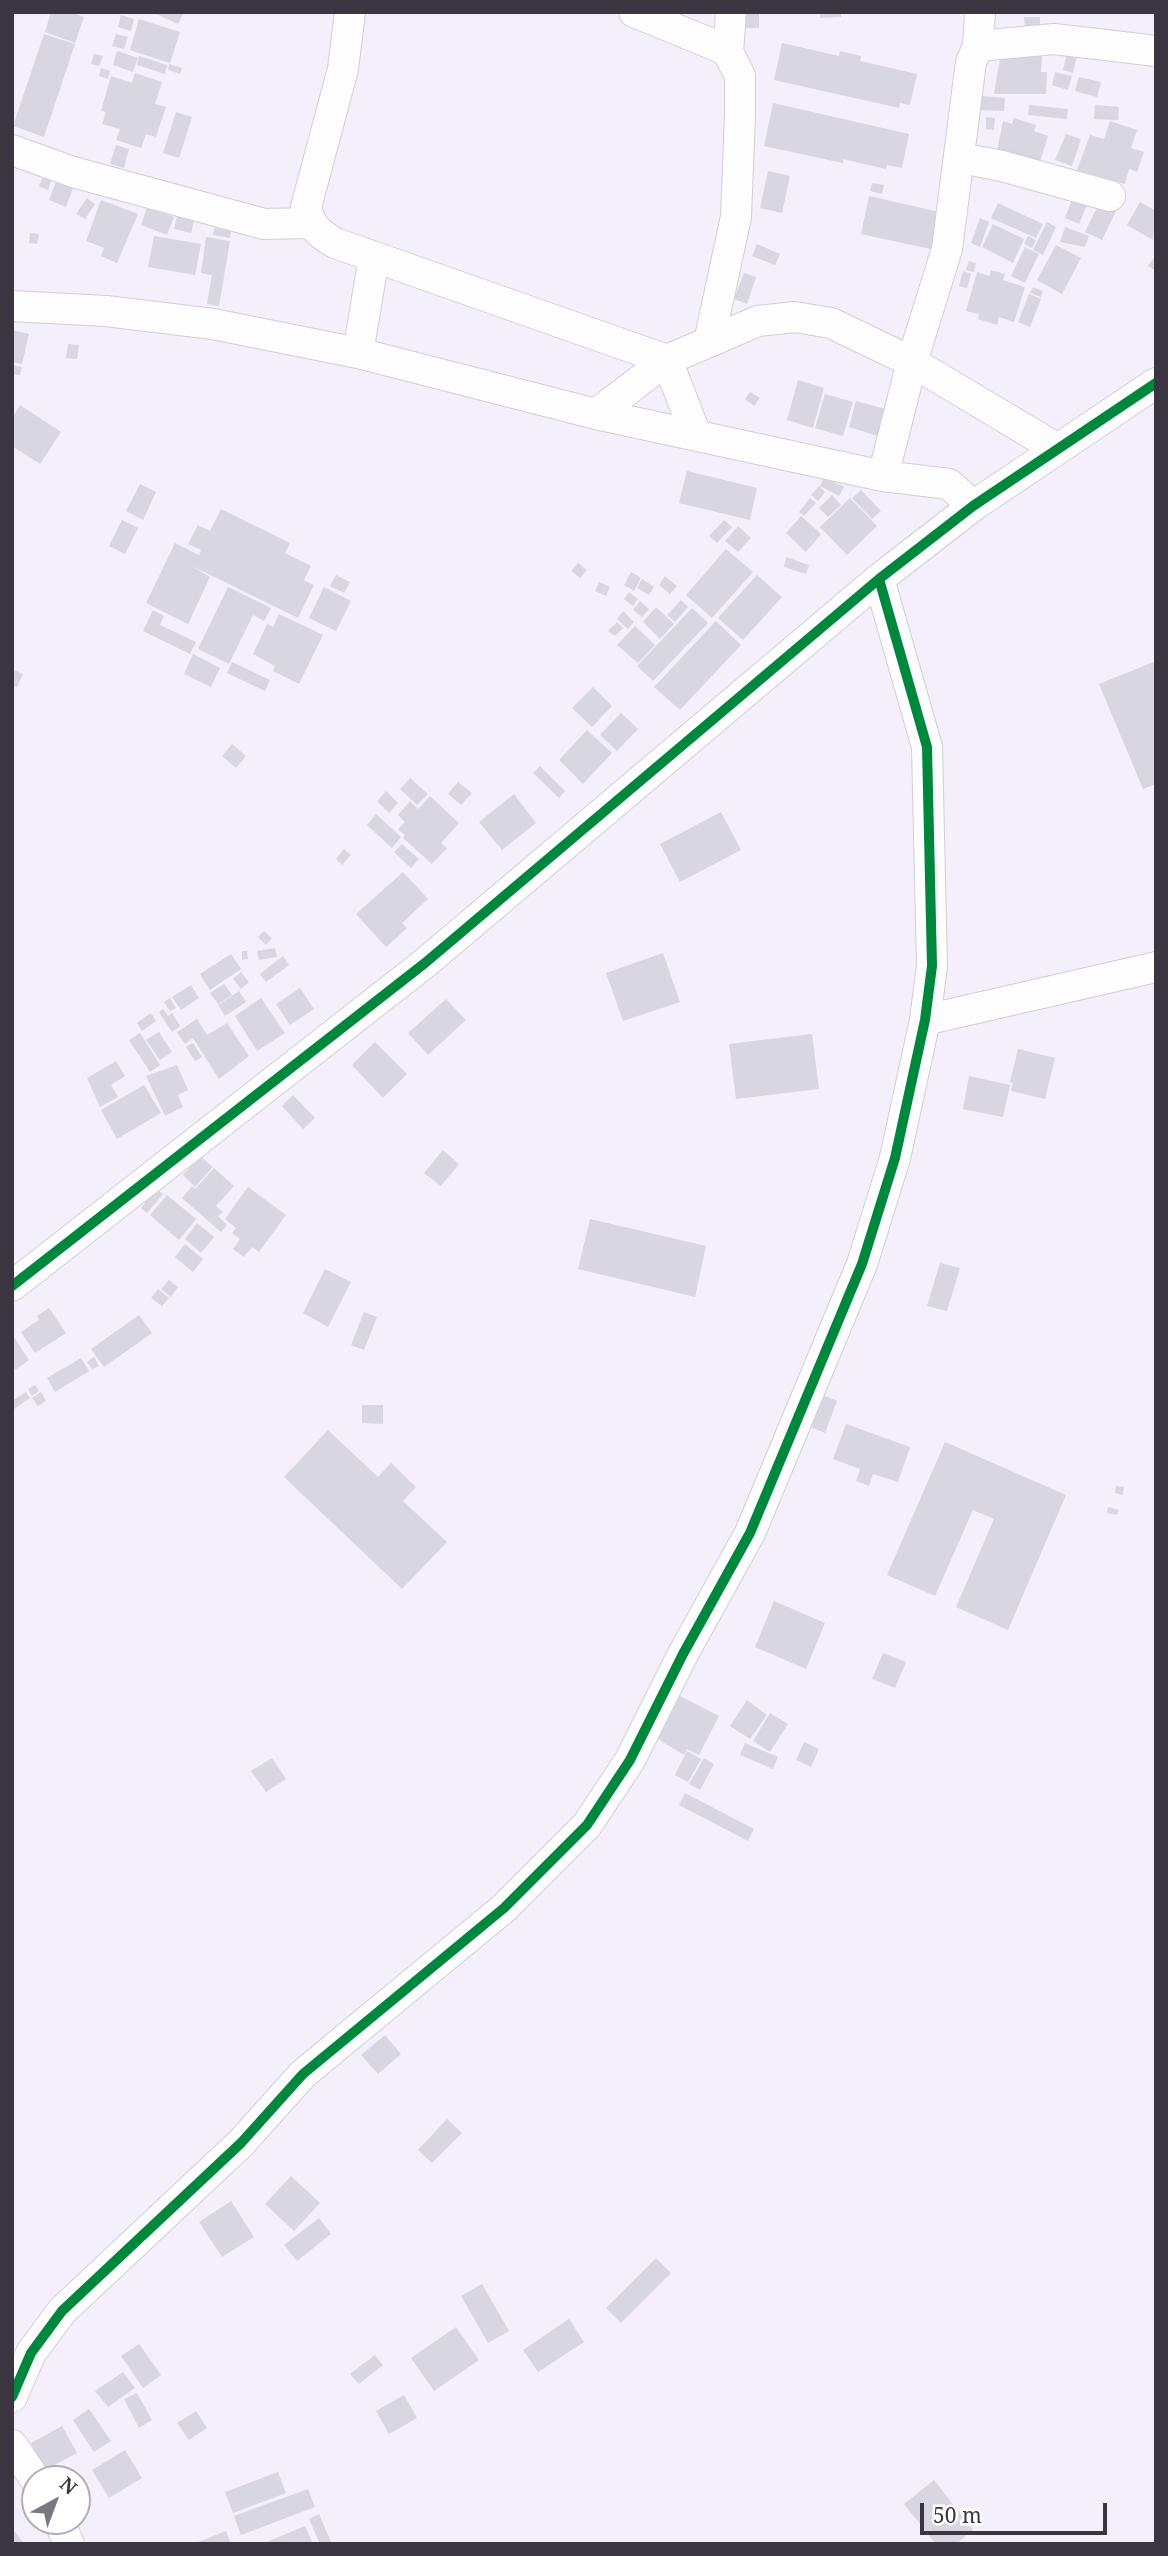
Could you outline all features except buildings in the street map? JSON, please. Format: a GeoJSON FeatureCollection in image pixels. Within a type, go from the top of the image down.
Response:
{"type":"FeatureCollection","features":[{"type":"Feature","properties":{"kind":"street"},"geometry":{"type":"LineString","coordinates":[[309,223],[306,207],[343,69],[350,12]]}},
{"type":"Feature","properties":{"kind":"street"},"geometry":{"type":"LineString","coordinates":[[634,12],[728,52]]}},
{"type":"Feature","properties":{"kind":"street"},"geometry":{"type":"LineString","coordinates":[[709,342],[736,217],[740,76],[728,52],[732,12]]}},
{"type":"Feature","properties":{"kind":"street"},"geometry":{"type":"LineString","coordinates":[[883,476],[912,362],[947,249],[961,158],[971,62],[978,46],[979,12]]}},
{"type":"Feature","properties":{"kind":"street"},"geometry":{"type":"LineString","coordinates":[[978,46],[1054,39],[1156,51]]}},
{"type":"Feature","properties":{"kind":"street"},"geometry":{"type":"LineString","coordinates":[[12,150],[73,172],[264,224],[309,223],[335,243],[667,360],[696,435]]}},
{"type":"Feature","properties":{"kind":"street"},"geometry":{"type":"LineString","coordinates":[[961,158],[1002,166],[1110,196]]}},
{"type":"Feature","properties":{"kind":"street"},"geometry":{"type":"LineString","coordinates":[[358,353],[374,257]]}},
{"type":"Feature","properties":{"kind":"street"},"geometry":{"type":"LineString","coordinates":[[12,306],[106,311],[213,324],[358,353],[596,414],[883,476],[948,484],[973,506]]}},
{"type":"Feature","properties":{"kind":"street"},"geometry":{"type":"LineString","coordinates":[[596,414],[667,360],[758,321],[795,317],[831,323],[912,362],[1056,448]]}},
{"type":"Feature","properties":{"kind":"street"},"geometry":{"type":"LineString","coordinates":[[12,1286],[425,963],[878,579],[973,506],[1156,383]]}},
{"type":"Feature","properties":{"kind":"street"},"geometry":{"type":"LineString","coordinates":[[12,2397],[31,2353],[62,2311],[241,2143],[303,2074],[504,1908],[587,1825],[630,1760],[683,1654],[750,1533],[862,1264],[895,1158],[925,1020],[932,953],[927,747],[878,579]]}},
{"type":"Feature","properties":{"kind":"street"},"geometry":{"type":"LineString","coordinates":[[925,1020],[1156,967]]}},
{"type":"Feature","properties":{"kind":"street"},"geometry":{"type":"LineString","coordinates":[[12,2446],[25,2465]]}},
{"type":"Feature","properties":{"kind":"cycle path"},"geometry":{"type":"LineString","coordinates":[[12,1286],[425,963],[879,579],[973,506],[1156,383]]}},
{"type":"Feature","properties":{"kind":"cycle path"},"geometry":{"type":"LineString","coordinates":[[12,2397],[31,2353],[62,2311],[241,2143],[303,2074],[504,1908],[587,1825],[630,1760],[683,1654],[750,1533],[862,1264],[895,1158],[925,1020],[932,966],[927,747],[879,579]]}}]}
